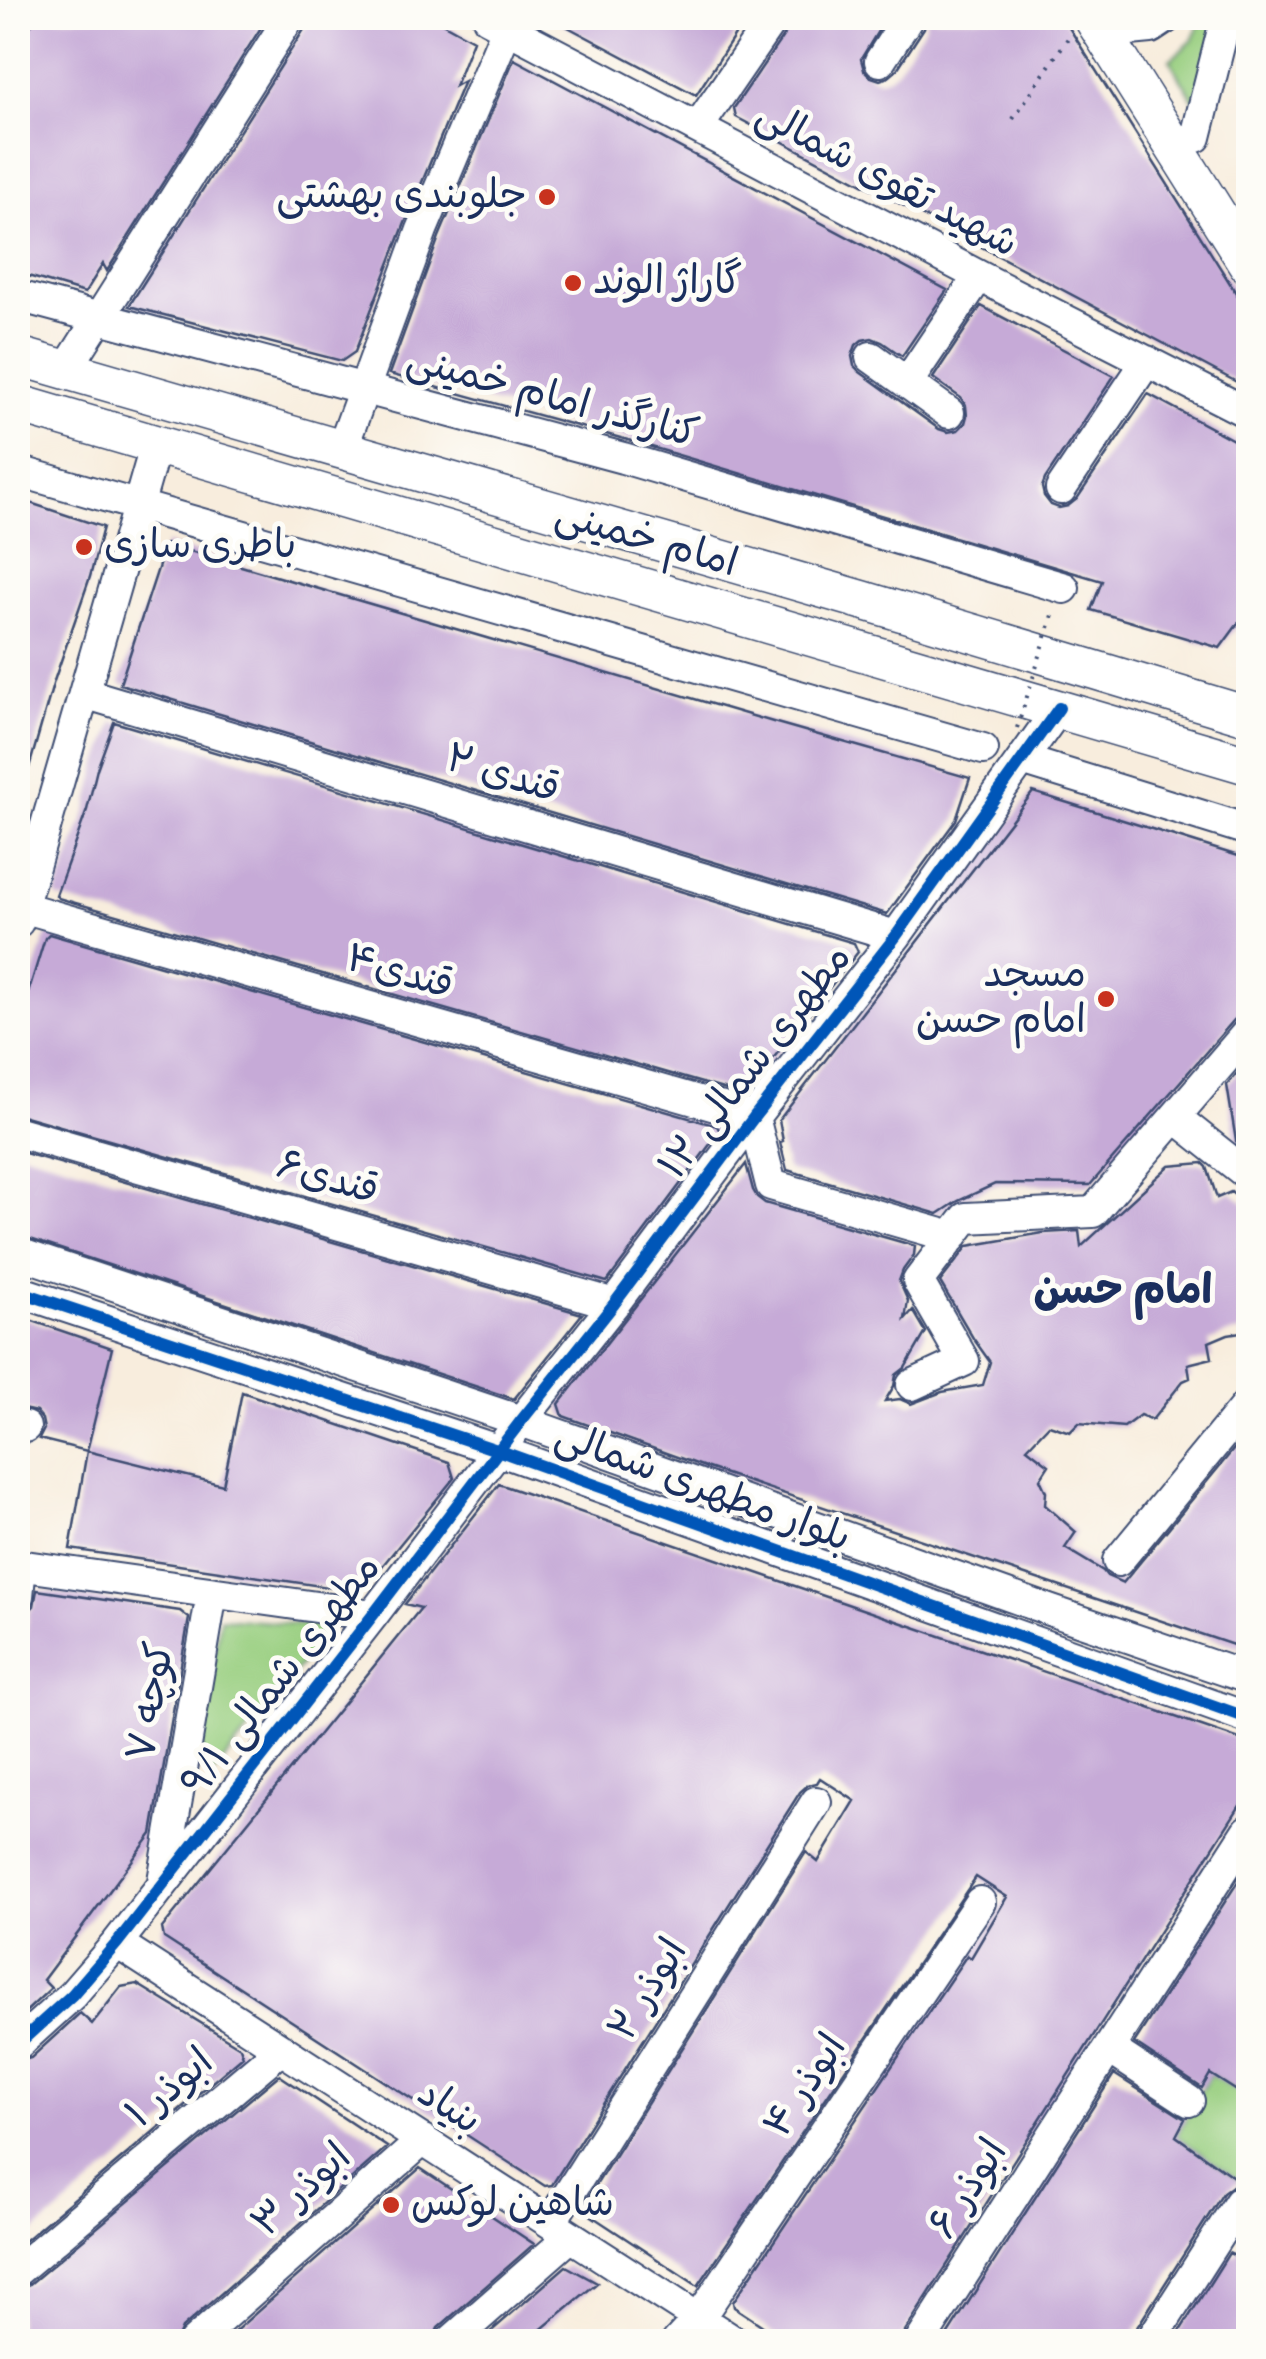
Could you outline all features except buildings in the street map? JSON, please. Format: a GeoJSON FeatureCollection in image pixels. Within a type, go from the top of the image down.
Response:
{"type":"FeatureCollection","features":[{"type":"Feature","properties":{"kind":"main road"},"geometry":{"type":"LineString","coordinates":[[1139,22],[1196,137],[1248,219]]}},
{"type":"Feature","properties":{"kind":"main road"},"geometry":{"type":"LineString","coordinates":[[1083,25],[1248,264]]}},
{"type":"Feature","properties":{"kind":"main road","name":"امام خمینی"},"geometry":{"type":"LineString","coordinates":[[18,356],[1248,716]]}},
{"type":"Feature","properties":{"kind":"main road","name":"امام خمینی"},"geometry":{"type":"LineString","coordinates":[[18,404],[1248,765]]}},
{"type":"Feature","properties":{"kind":"street"},"geometry":{"type":"LineString","coordinates":[[66,370],[289,18]]}},
{"type":"Feature","properties":{"kind":"street"},"geometry":{"type":"LineString","coordinates":[[698,127],[773,18]]}},
{"type":"Feature","properties":{"kind":"street"},"geometry":{"type":"LineString","coordinates":[[880,61],[908,18]]}},
{"type":"Feature","properties":{"kind":"street"},"geometry":{"type":"LineString","coordinates":[[1196,137],[1226,18]]}},
{"type":"Feature","properties":{"kind":"street"},"geometry":{"type":"LineString","coordinates":[[342,449],[503,21]]}},
{"type":"Feature","properties":{"kind":"street","name":"شهید تقوی شمالی"},"geometry":{"type":"LineString","coordinates":[[503,21],[980,276],[1248,412]]}},
{"type":"Feature","properties":{"kind":"street"},"geometry":{"type":"LineString","coordinates":[[907,382],[980,276]]}},
{"type":"Feature","properties":{"kind":"street","name":"کنارگذر امام خمینی"},"geometry":{"type":"LineString","coordinates":[[18,296],[623,458],[1059,600]]}},
{"type":"Feature","properties":{"kind":"street"},"geometry":{"type":"LineString","coordinates":[[871,357],[949,413]]}},
{"type":"Feature","properties":{"kind":"street"},"geometry":{"type":"LineString","coordinates":[[1061,489],[1147,361]]}},
{"type":"Feature","properties":{"kind":"street"},"geometry":{"type":"LineString","coordinates":[[20,914],[156,444]]}},
{"type":"Feature","properties":{"kind":"street"},"geometry":{"type":"LineString","coordinates":[[18,471],[983,749]]}},
{"type":"Feature","properties":{"kind":"street","name":"قندی ۲"},"geometry":{"type":"LineString","coordinates":[[84,694],[896,936]]}},
{"type":"Feature","properties":{"kind":"street","name":"مطهری شمالی ۱۲"},"geometry":{"type":"LineString","coordinates":[[500,1451],[896,936],[1060,708]]}},
{"type":"Feature","properties":{"kind":"street"},"geometry":{"type":"LineString","coordinates":[[1022,760],[1248,830]]}},
{"type":"Feature","properties":{"kind":"street","name":"قندی۴"},"geometry":{"type":"LineString","coordinates":[[20,914],[754,1118]]}},
{"type":"Feature","properties":{"kind":"street"},"geometry":{"type":"LineString","coordinates":[[912,1385],[964,1361],[918,1281],[966,1218],[1093,1212],[1248,1032]]}},
{"type":"Feature","properties":{"kind":"street"},"geometry":{"type":"LineString","coordinates":[[1176,1117],[1248,1174]]}},
{"type":"Feature","properties":{"kind":"street"},"geometry":{"type":"LineString","coordinates":[[754,1118],[771,1185],[952,1237]]}},
{"type":"Feature","properties":{"kind":"street","name":"قندی۶"},"geometry":{"type":"LineString","coordinates":[[18,1132],[614,1304]]}},
{"type":"Feature","properties":{"kind":"street","name":"بلوار مطهری شمالی"},"geometry":{"type":"LineString","coordinates":[[18,1253],[521,1421],[1248,1678]]}},
{"type":"Feature","properties":{"kind":"street","name":"بلوار مطهری شمالی"},"geometry":{"type":"LineString","coordinates":[[18,1290],[500,1451],[1248,1718]]}},
{"type":"Feature","properties":{"kind":"street"},"geometry":{"type":"LineString","coordinates":[[1118,1561],[1248,1404]]}},
{"type":"Feature","properties":{"kind":"street","name":"مطهری شمالی ۹/۱"},"geometry":{"type":"LineString","coordinates":[[23,2027],[72,1995],[117,1943],[500,1451]]}},
{"type":"Feature","properties":{"kind":"street"},"geometry":{"type":"LineString","coordinates":[[18,1596],[20,1565],[374,1615]]}},
{"type":"Feature","properties":{"kind":"street","name":"کوچه ۷"},"geometry":{"type":"LineString","coordinates":[[163,1883],[212,1593]]}},
{"type":"Feature","properties":{"kind":"street","name":"ابوذر ۲"},"geometry":{"type":"LineString","coordinates":[[450,2342],[561,2229],[816,1802]]}},
{"type":"Feature","properties":{"kind":"street","name":"ابوذر ۶"},"geometry":{"type":"LineString","coordinates":[[920,2342],[1248,1831]]}},
{"type":"Feature","properties":{"kind":"street","name":"ابوذر ۴"},"geometry":{"type":"LineString","coordinates":[[677,2342],[700,2318],[980,1902]]}},
{"type":"Feature","properties":{"kind":"street","name":"بنیاد"},"geometry":{"type":"LineString","coordinates":[[117,1943],[735,2342]]}},
{"type":"Feature","properties":{"kind":"street","name":"ابوذر ۱"},"geometry":{"type":"LineString","coordinates":[[18,2270],[282,2049]]}},
{"type":"Feature","properties":{"kind":"street"},"geometry":{"type":"LineString","coordinates":[[1110,2049],[1190,2101]]}},
{"type":"Feature","properties":{"kind":"street","name":"ابوذر ۳"},"geometry":{"type":"LineString","coordinates":[[194,2342],[423,2140]]}},
{"type":"Feature","properties":{"kind":"street"},"geometry":{"type":"LineString","coordinates":[[1150,2342],[1239,2203]]}},
{"type":"Feature","properties":{"kind":"path"},"geometry":{"type":"LineString","coordinates":[[1013,119],[1083,25]]}},
{"type":"Feature","properties":{"kind":"path"},"geometry":{"type":"LineString","coordinates":[[1017,728],[1059,600]]}},
{"type":"Feature","properties":{"kind":"green space"},"geometry":{"type":"Polygon","coordinates":[[[1202,18],[1219,18],[1197,106],[1170,60],[1192,41],[1202,18]]]}},
{"type":"Feature","properties":{"kind":"green space"},"geometry":{"type":"Polygon","coordinates":[[[220,1618],[312,1625],[325,1635],[214,1773],[198,1766],[220,1618]]]}},
{"type":"Feature","properties":{"kind":"green space"},"geometry":{"type":"Polygon","coordinates":[[[1210,2074],[1248,2098],[1248,2187],[1176,2136],[1210,2074]]]}},
{"type":"Feature","properties":{"kind":"cycle path"},"geometry":{"type":"LineString","coordinates":[[18,2044],[72,1995],[117,1943],[373,1615],[896,936],[1059,708]]}},
{"type":"Feature","properties":{"kind":"cycle path"},"geometry":{"type":"LineString","coordinates":[[18,1291],[500,1451],[1248,1718]]}},
{"type":"Feature","properties":{"kind":"place","name":"جلوبندی بهشتی"},"geometry":{"type":"Point","coordinates":[547,197]}},
{"type":"Feature","properties":{"kind":"place","name":"گاراژ الوند"},"geometry":{"type":"Point","coordinates":[573,283]}},
{"type":"Feature","properties":{"kind":"place","name":"باطری سازی"},"geometry":{"type":"Point","coordinates":[84,547]}},
{"type":"Feature","properties":{"kind":"place","name":"مسجد امام حسن"},"geometry":{"type":"Point","coordinates":[1106,999]}},
{"type":"Feature","properties":{"kind":"place","name":"شاهین لوکس"},"geometry":{"type":"Point","coordinates":[391,2205]}},
{"type":"Feature","properties":{"kind":"district","name":"امام حسن"},"geometry":{"type":"Point","coordinates":[1123,1292]}}]}
